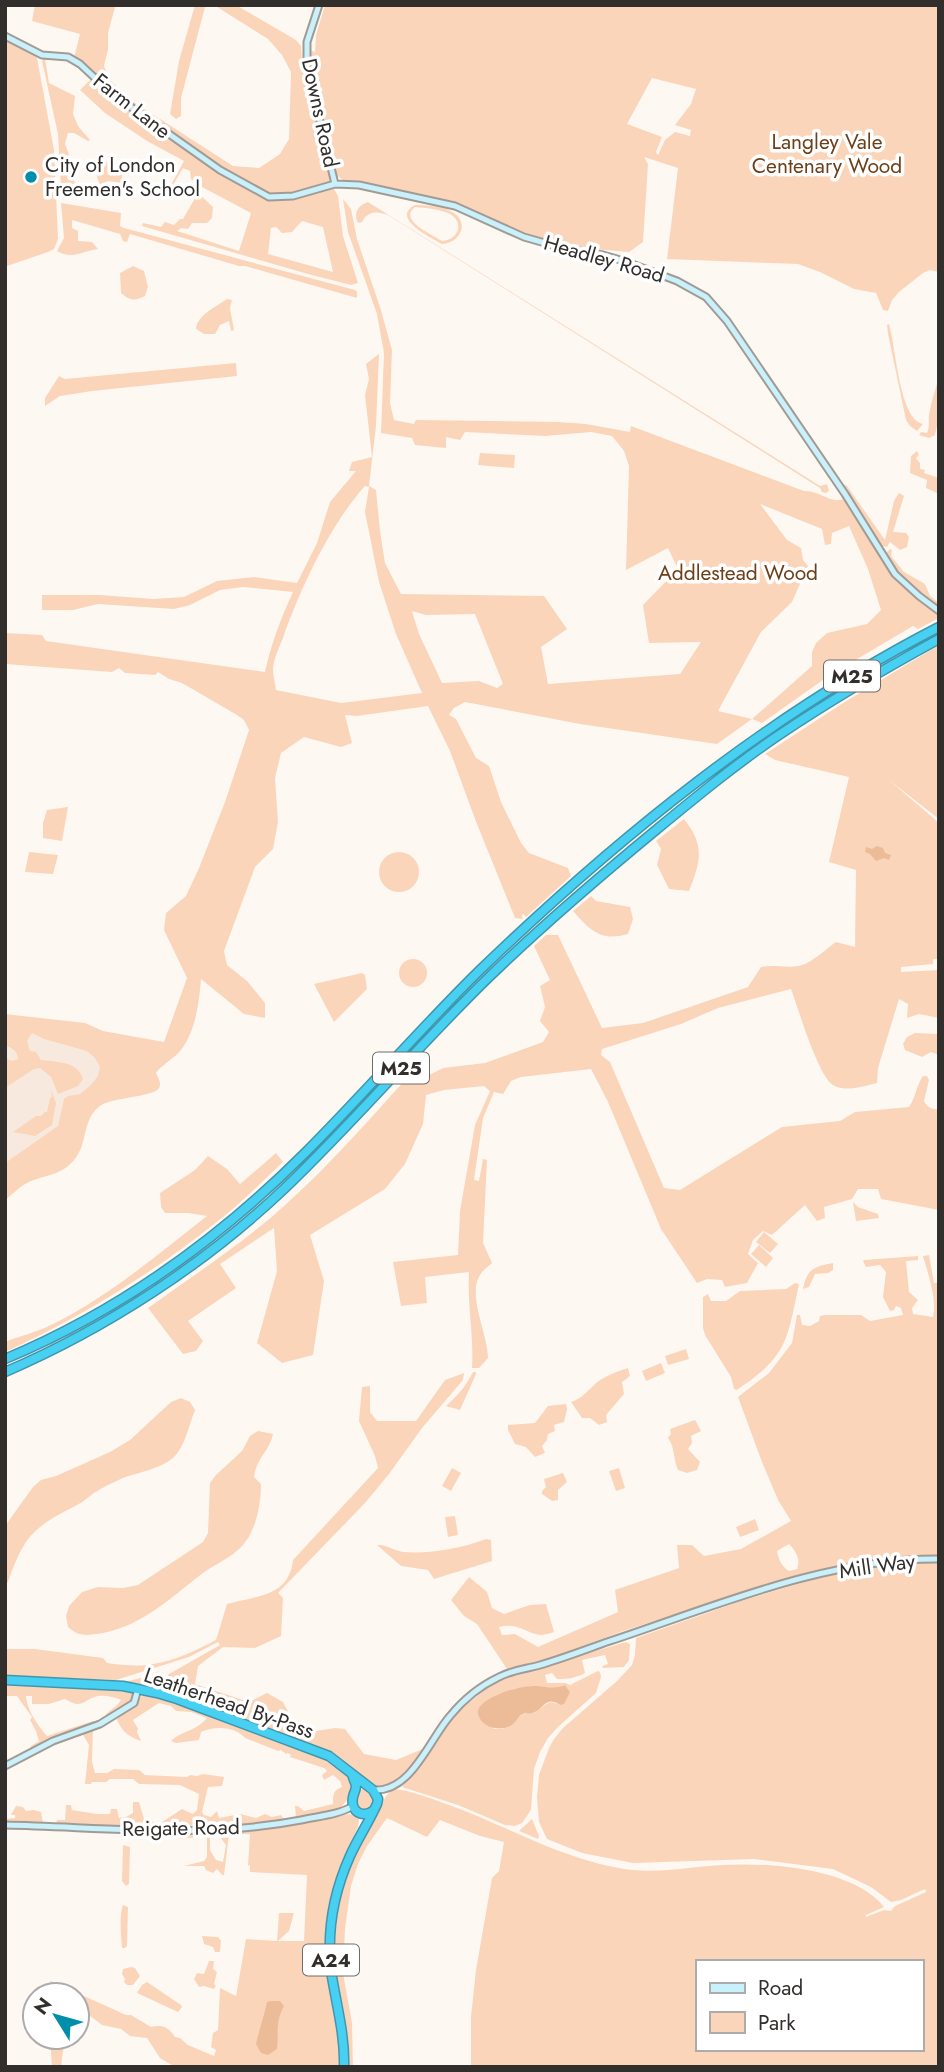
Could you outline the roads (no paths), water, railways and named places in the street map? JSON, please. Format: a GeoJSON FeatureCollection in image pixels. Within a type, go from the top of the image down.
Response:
{"type":"FeatureCollection","features":[{"type":"Feature","properties":{"kind":"highway","name":"M25"},"geometry":{"type":"LineString","coordinates":[[5,1359],[93,1315],[211,1237],[258,1198],[305,1153],[480,971],[579,878],[700,779],[771,727],[939,627]]}},
{"type":"Feature","properties":{"kind":"highway","name":"M25"},"geometry":{"type":"LineString","coordinates":[[5,1372],[153,1292],[230,1236],[284,1188],[489,977],[592,883],[710,785],[777,736],[836,698],[939,639]]}},
{"type":"Feature","properties":{"kind":"highway","name":"Leatherhead By-Pass"},"geometry":{"type":"LineString","coordinates":[[5,1681],[107,1685],[138,1689],[177,1699],[329,1756],[370,1788]]}},
{"type":"Feature","properties":{"kind":"highway"},"geometry":{"type":"LineString","coordinates":[[351,1773],[356,1785],[355,1791],[353,1806],[362,1815],[368,1815],[376,1807],[378,1799],[370,1788],[362,1785],[355,1791]]}},
{"type":"Feature","properties":{"kind":"highway","name":"A24"},"geometry":{"type":"LineString","coordinates":[[344,2067],[342,2029],[332,1975],[330,1938],[340,1881],[360,1835],[376,1807]]}},
{"type":"Feature","properties":{"kind":"highway","name":"A24"},"geometry":{"type":"LineString","coordinates":[[360,1835],[362,1815]]}},
{"type":"Feature","properties":{"kind":"street","name":"Downs Road"},"geometry":{"type":"LineString","coordinates":[[319,5],[307,42],[307,67],[335,184]]}},
{"type":"Feature","properties":{"kind":"street","name":"Farm Lane"},"geometry":{"type":"LineString","coordinates":[[5,36],[42,55],[68,57],[80,64],[111,93],[220,170],[269,197],[293,196],[335,184]]}},
{"type":"Feature","properties":{"kind":"street","name":"Headley Road"},"geometry":{"type":"LineString","coordinates":[[335,184],[359,185],[455,205],[524,237],[642,267],[677,281],[706,297],[727,321],[845,494],[895,573],[939,611]]}},
{"type":"Feature","properties":{"kind":"street","name":"Mill Way"},"geometry":{"type":"LineString","coordinates":[[376,1807],[389,1788],[401,1781],[417,1765],[444,1723],[463,1702],[501,1675],[631,1635],[724,1601],[815,1576],[913,1559],[939,1559]]}},
{"type":"Feature","properties":{"kind":"street"},"geometry":{"type":"LineString","coordinates":[[5,1766],[52,1741],[105,1721],[134,1703],[138,1689]]}},
{"type":"Feature","properties":{"kind":"street"},"geometry":{"type":"LineString","coordinates":[[370,1788],[389,1788]]}},
{"type":"Feature","properties":{"kind":"street","name":"Reigate Road"},"geometry":{"type":"LineString","coordinates":[[5,1825],[132,1830],[235,1829],[294,1821],[342,1811],[353,1806]]}},
{"type":"Feature","properties":{"kind":"place","name":"City of London Freemen's School"},"geometry":{"type":"Point","coordinates":[31,177]}},
{"type":"Feature","properties":{"kind":"park label","name":"Langley Vale Centenary Wood"},"geometry":{"type":"Point","coordinates":[827,154]}},
{"type":"Feature","properties":{"kind":"park label","name":"Addlestead Wood"},"geometry":{"type":"Point","coordinates":[738,573]}}]}
